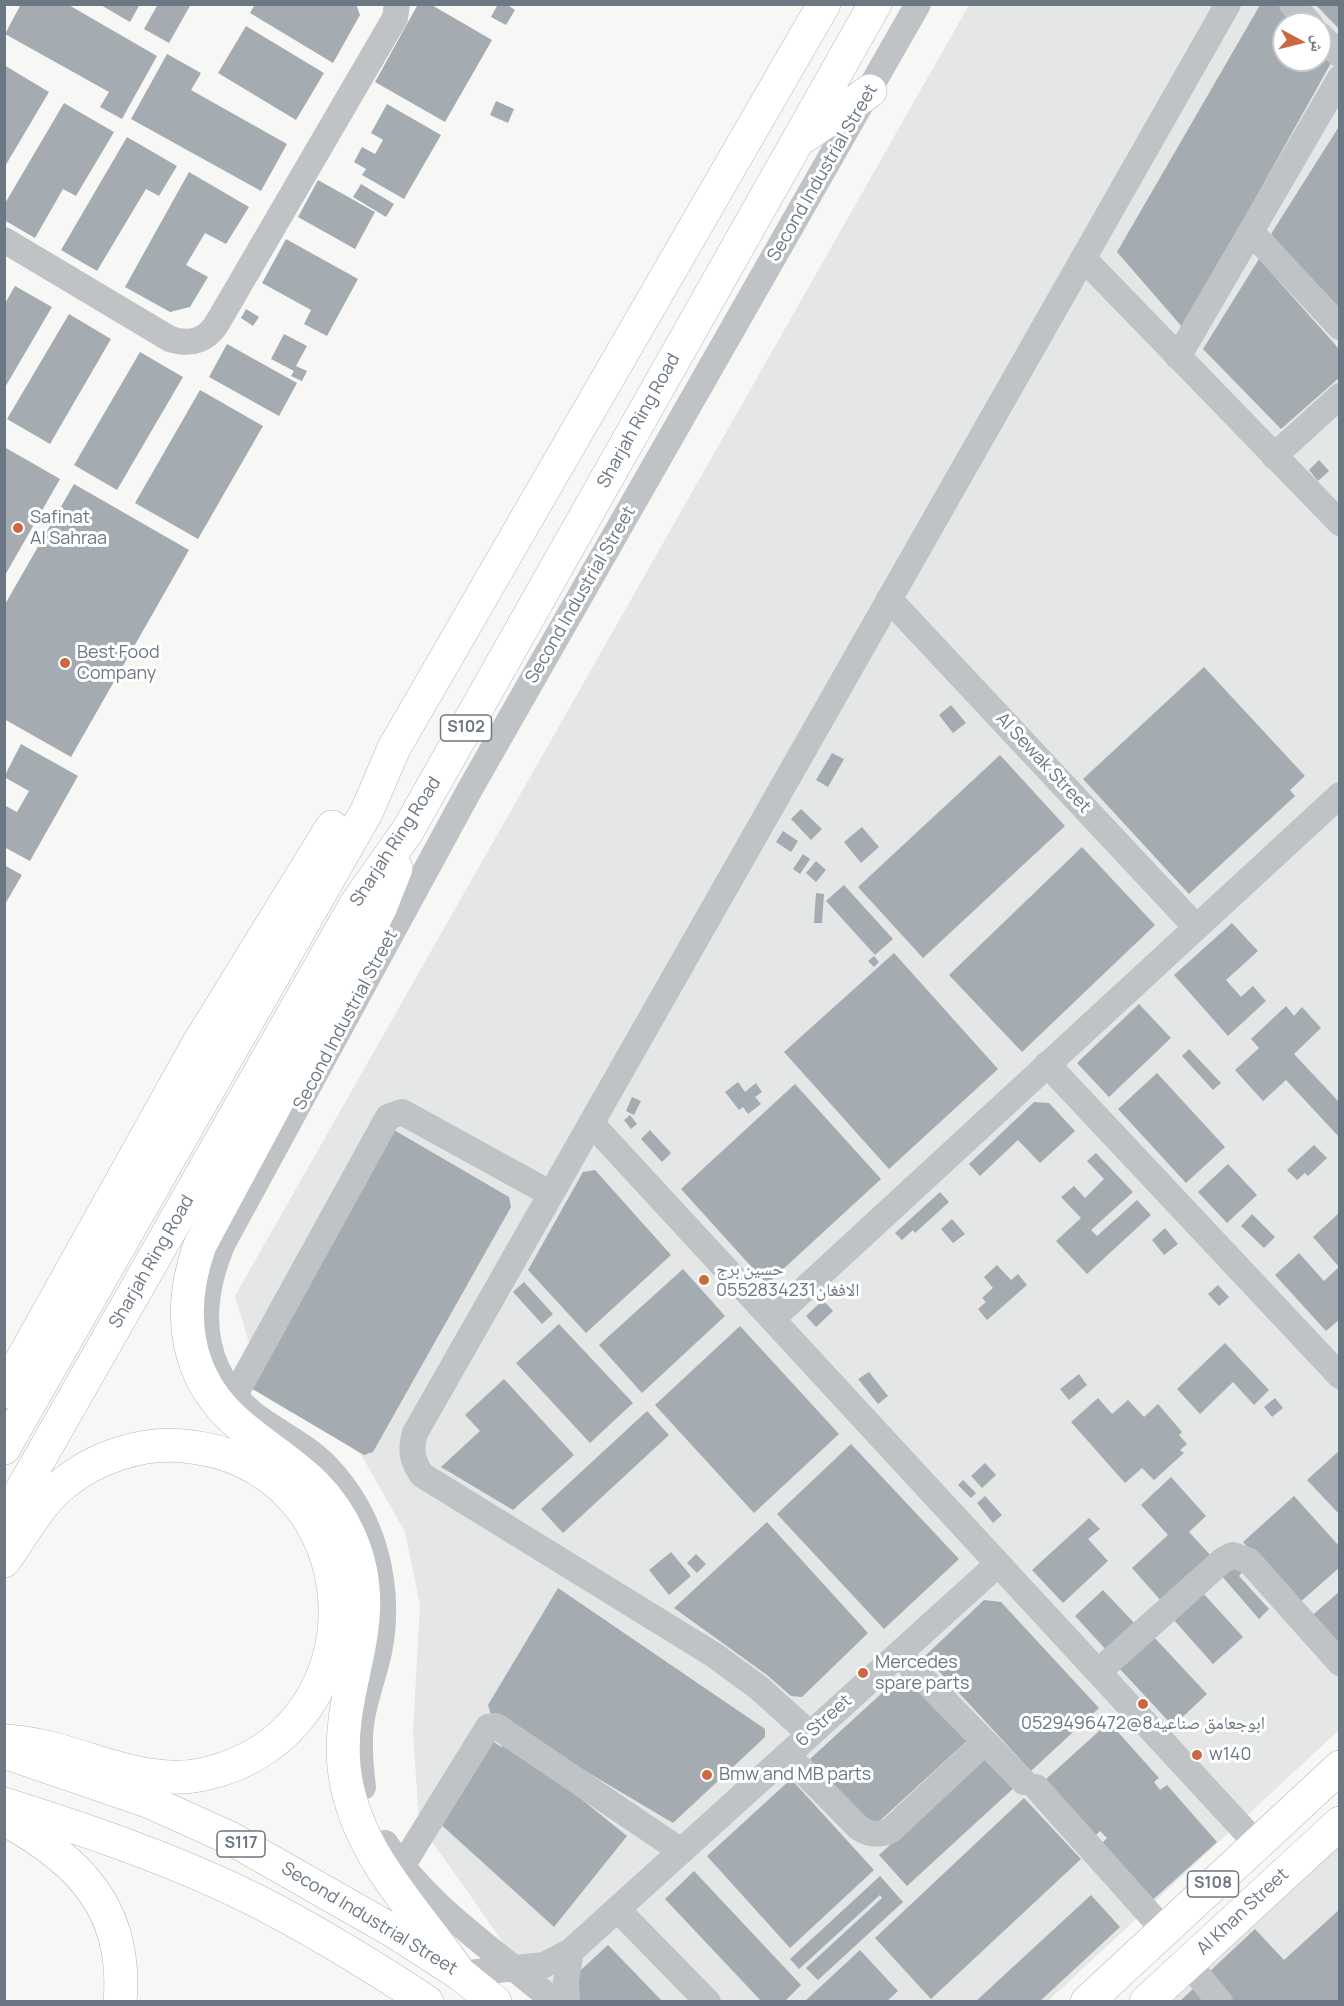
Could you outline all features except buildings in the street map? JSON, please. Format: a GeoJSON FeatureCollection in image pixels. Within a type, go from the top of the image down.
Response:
{"type":"FeatureCollection","features":[{"type":"Feature","properties":{"kind":"main road","name":"Sharjah Ring Road"},"geometry":{"type":"LineString","coordinates":[[10,1438],[367,811],[394,748],[825,4]]}},
{"type":"Feature","properties":{"kind":"main road","name":"Sharjah Ring Road"},"geometry":{"type":"LineString","coordinates":[[4,1521],[356,904],[408,830],[875,4]]}},
{"type":"Feature","properties":{"kind":"main road"},"geometry":{"type":"LineString","coordinates":[[798,140],[870,91]]}},
{"type":"Feature","properties":{"kind":"main road"},"geometry":{"type":"LineString","coordinates":[[4,1392],[219,1010],[351,796],[394,748]]}},
{"type":"Feature","properties":{"kind":"main road"},"geometry":{"type":"LineString","coordinates":[[408,830],[381,906],[364,940],[200,1245],[189,1275],[186,1322],[198,1369],[218,1404],[243,1428],[306,1475],[321,1492],[348,1533],[364,1580],[366,1604],[344,1735],[344,1765],[354,1815],[387,1877],[460,1974]]}},
{"type":"Feature","properties":{"kind":"main road"},"geometry":{"type":"LineString","coordinates":[[4,1561],[49,1497],[79,1472],[108,1458],[138,1448],[180,1445],[202,1447],[232,1456],[261,1471],[286,1490],[312,1524],[322,1542],[333,1573],[337,1605],[335,1636],[327,1668],[314,1696],[301,1714],[271,1744],[244,1761],[203,1775],[182,1778],[137,1772],[38,1745],[4,1741]]}},
{"type":"Feature","properties":{"kind":"main road","name":"Second Industrial Street"},"geometry":{"type":"LineString","coordinates":[[4,1752],[150,1802],[230,1838],[339,1898],[460,1974],[495,2001]]}},
{"type":"Feature","properties":{"kind":"main road","name":"S108"},"geometry":{"type":"LineString","coordinates":[[1087,2001],[1340,1767]]}},
{"type":"Feature","properties":{"kind":"main road","name":"S117"},"geometry":{"type":"LineString","coordinates":[[4,1804],[132,1848],[236,1891],[332,1942],[427,2001]]}},
{"type":"Feature","properties":{"kind":"main road"},"geometry":{"type":"LineString","coordinates":[[4,1819],[62,1854],[82,1875],[99,1899],[111,1925],[119,1953],[120,2001]]}},
{"type":"Feature","properties":{"kind":"main road","name":"Al Khan Street"},"geometry":{"type":"LineString","coordinates":[[1146,2001],[1334,1838]]}},
{"type":"Feature","properties":{"kind":"street"},"geometry":{"type":"LineString","coordinates":[[4,240],[160,332],[191,332],[219,320],[386,17],[395,18],[397,4]]}},
{"type":"Feature","properties":{"kind":"street","name":"Second Industrial Street"},"geometry":{"type":"LineString","coordinates":[[555,2001],[438,1905],[401,1868],[372,1817],[364,1794],[360,1767],[362,1718],[379,1652],[384,1618],[382,1586],[374,1549],[362,1516],[326,1465],[252,1413],[220,1374],[211,1352],[205,1327],[206,1298],[212,1269],[223,1243],[470,789],[918,4]]}},
{"type":"Feature","properties":{"kind":"street"},"geometry":{"type":"LineString","coordinates":[[810,1734],[759,1688],[714,1655],[432,1482],[415,1466],[412,1455],[415,1433],[1228,4]]}},
{"type":"Feature","properties":{"kind":"street"},"geometry":{"type":"LineString","coordinates":[[1178,357],[1340,78]]}},
{"type":"Feature","properties":{"kind":"street"},"geometry":{"type":"LineString","coordinates":[[1251,232],[1340,327]]}},
{"type":"Feature","properties":{"kind":"street"},"geometry":{"type":"LineString","coordinates":[[1083,258],[1340,523]]}},
{"type":"Feature","properties":{"kind":"street"},"geometry":{"type":"LineString","coordinates":[[1274,456],[1340,396]]}},
{"type":"Feature","properties":{"kind":"street","name":"Al Sewak Street"},"geometry":{"type":"LineString","coordinates":[[889,599],[1196,927]]}},
{"type":"Feature","properties":{"kind":"street"},"geometry":{"type":"LineString","coordinates":[[772,1319],[1196,927],[1336,806]]}},
{"type":"Feature","properties":{"kind":"street"},"geometry":{"type":"LineString","coordinates":[[1047,1064],[1340,1376]]}},
{"type":"Feature","properties":{"kind":"street"},"geometry":{"type":"LineString","coordinates":[[235,1395],[388,1117],[402,1112],[551,1194]]}},
{"type":"Feature","properties":{"kind":"street"},"geometry":{"type":"LineString","coordinates":[[591,1124],[1257,1844]]}},
{"type":"Feature","properties":{"kind":"street"},"geometry":{"type":"LineString","coordinates":[[1098,1672],[1222,1560],[1233,1555],[1249,1561],[1340,1663]]}},
{"type":"Feature","properties":{"kind":"street","name":"6 Street"},"geometry":{"type":"LineString","coordinates":[[460,1974],[544,1965],[571,1952],[998,1564]]}},
{"type":"Feature","properties":{"kind":"street"},"geometry":{"type":"LineString","coordinates":[[898,1653],[985,1742],[1030,1784],[1163,1929]]}},
{"type":"Feature","properties":{"kind":"street"},"geometry":{"type":"LineString","coordinates":[[401,1868],[488,1727],[496,1726],[681,1851]]}},
{"type":"Feature","properties":{"kind":"street"},"geometry":{"type":"LineString","coordinates":[[787,1755],[859,1828],[866,1833],[884,1834],[985,1742]]}},
{"type":"Feature","properties":{"kind":"street"},"geometry":{"type":"LineString","coordinates":[[617,1908],[708,2001]]}},
{"type":"Feature","properties":{"kind":"street"},"geometry":{"type":"LineString","coordinates":[[567,2001],[566,1982],[571,1952]]}},
{"type":"Feature","properties":{"kind":"street"},"geometry":{"type":"LineString","coordinates":[[1188,1963],[1220,2001]]}},
{"type":"Feature","properties":{"kind":"shaded area"},"geometry":{"type":"Polygon","coordinates":[[[969,5],[1339,5],[1339,1730],[1048,2001],[566,2001],[507,1948],[419,1823],[413,1731],[420,1605],[405,1532],[362,1456],[258,1373],[235,1296],[969,5]]]}},
{"type":"Feature","properties":{"kind":"shaded area"},"geometry":{"type":"Polygon","coordinates":[[[1339,1843],[1339,2001],[1166,2001],[1339,1843]]]}},
{"type":"Feature","properties":{"kind":"place","name":"Safinat Al Sahraa"},"geometry":{"type":"Point","coordinates":[18,528]}},
{"type":"Feature","properties":{"kind":"place","name":"Best Food Company"},"geometry":{"type":"Point","coordinates":[65,663]}},
{"type":"Feature","properties":{"kind":"place","name":"حسين برج الافغان0552834231"},"geometry":{"type":"Point","coordinates":[704,1280]}},
{"type":"Feature","properties":{"kind":"place","name":"Mercedes spare parts"},"geometry":{"type":"Point","coordinates":[863,1673]}},
{"type":"Feature","properties":{"kind":"place","name":"ابوجعامق صناعيه8@0529496472"},"geometry":{"type":"Point","coordinates":[1143,1704]}},
{"type":"Feature","properties":{"kind":"place","name":"w140"},"geometry":{"type":"Point","coordinates":[1197,1755]}},
{"type":"Feature","properties":{"kind":"place","name":"Bmw and MB parts"},"geometry":{"type":"Point","coordinates":[707,1775]}}]}
